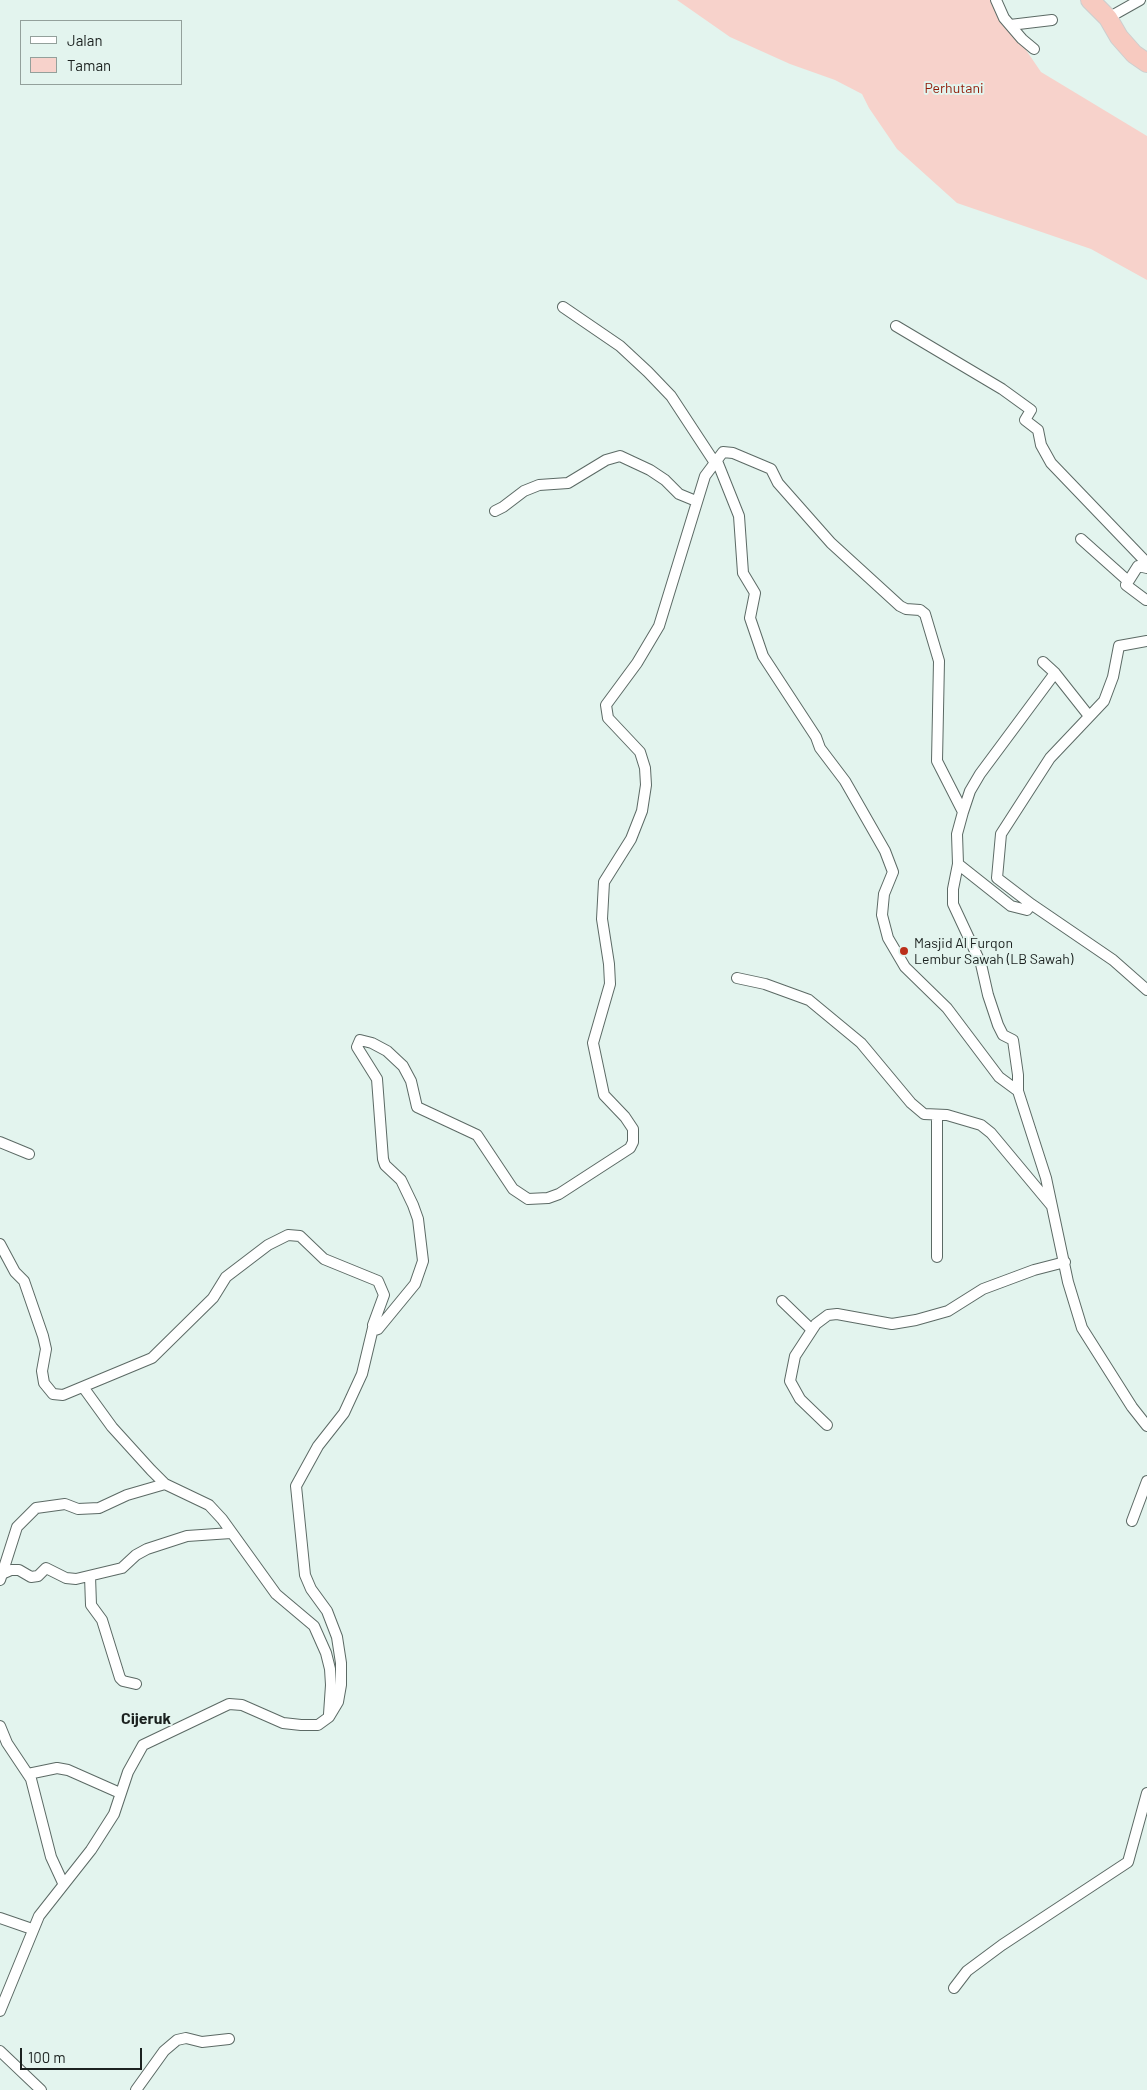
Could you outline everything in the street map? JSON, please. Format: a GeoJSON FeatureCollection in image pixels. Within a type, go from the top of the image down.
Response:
{"type":"FeatureCollection","features":[{"type":"Feature","properties":{"kind":"highway"},"geometry":{"type":"LineString","coordinates":[[1090,0],[1108,18],[1119,38],[1134,54],[1147,63]]}},
{"type":"Feature","properties":{"kind":"street"},"geometry":{"type":"LineString","coordinates":[[996,0],[1010,25],[1034,49]]}},
{"type":"Feature","properties":{"kind":"street"},"geometry":{"type":"LineString","coordinates":[[1108,18],[1132,5]]}},
{"type":"Feature","properties":{"kind":"street"},"geometry":{"type":"LineString","coordinates":[[1010,25],[1052,20]]}},
{"type":"Feature","properties":{"kind":"street"},"geometry":{"type":"LineString","coordinates":[[563,307],[620,346],[648,372],[671,396],[716,462],[738,516],[743,573],[756,593],[750,618],[763,656],[820,748],[845,781],[884,851],[893,872],[884,894],[882,914],[888,938],[904,967],[948,1008],[1000,1077],[1018,1091]]}},
{"type":"Feature","properties":{"kind":"street"},"geometry":{"type":"LineString","coordinates":[[896,326],[1002,389],[1031,410],[1024,420],[1038,430],[1041,445],[1051,463],[1147,563]]}},
{"type":"Feature","properties":{"kind":"street"},"geometry":{"type":"LineString","coordinates":[[373,1328],[378,1329],[415,1284],[423,1261],[418,1219],[413,1204],[401,1180],[385,1165],[383,1159],[377,1079],[357,1047],[360,1040],[372,1043],[386,1051],[403,1066],[411,1081],[417,1107],[477,1134],[513,1189],[528,1199],[548,1198],[559,1194],[626,1152],[633,1142],[630,1124],[609,1102],[602,1091],[593,1043],[610,984],[602,919],[604,882],[631,839],[642,811],[646,785],[645,768],[640,752],[608,718],[606,705],[637,663],[659,626],[706,473],[723,452],[729,452],[766,466],[773,472],[778,483],[831,544],[900,606],[906,610],[920,610],[925,614],[940,661],[937,761],[963,812]]}},
{"type":"Feature","properties":{"kind":"street"},"geometry":{"type":"LineString","coordinates":[[495,511],[504,507],[524,491],[539,485],[568,483],[606,460],[620,456],[650,470],[666,480],[679,494],[696,501]]}},
{"type":"Feature","properties":{"kind":"street"},"geometry":{"type":"LineString","coordinates":[[1081,539],[1128,581]]}},
{"type":"Feature","properties":{"kind":"street"},"geometry":{"type":"LineString","coordinates":[[1146,600],[1126,585],[1138,566],[1147,568]]}},
{"type":"Feature","properties":{"kind":"street"},"geometry":{"type":"LineString","coordinates":[[1147,641],[1119,646],[1104,701],[1050,758],[1001,834],[997,878],[1031,904],[1113,960],[1147,990]]}},
{"type":"Feature","properties":{"kind":"street"},"geometry":{"type":"LineString","coordinates":[[1043,662],[1055,673],[1089,716]]}},
{"type":"Feature","properties":{"kind":"street"},"geometry":{"type":"LineString","coordinates":[[1055,673],[980,774],[970,791],[957,834],[958,864],[953,889],[953,904],[982,964],[988,995],[998,1025],[1003,1035],[1013,1040],[1018,1091],[1034,1137],[1065,1262],[1071,1294],[1082,1328],[1132,1407],[1147,1426]]}},
{"type":"Feature","properties":{"kind":"street"},"geometry":{"type":"LineString","coordinates":[[958,864],[1011,906],[1027,910],[1031,904]]}},
{"type":"Feature","properties":{"kind":"street"},"geometry":{"type":"LineString","coordinates":[[737,978],[765,984],[809,1000],[861,1043],[911,1103],[924,1114],[947,1115],[981,1125],[990,1133],[1051,1205]]}},
{"type":"Feature","properties":{"kind":"street"},"geometry":{"type":"LineString","coordinates":[[937,1116],[937,1257]]}},
{"type":"Feature","properties":{"kind":"street"},"geometry":{"type":"LineString","coordinates":[[0,1142],[29,1154]]}},
{"type":"Feature","properties":{"kind":"street"},"geometry":{"type":"LineString","coordinates":[[0,1244],[15,1272],[24,1281],[46,1349],[42,1371],[44,1383],[48,1389],[58,1396],[152,1358],[213,1298],[226,1277],[268,1245],[292,1234],[304,1238],[324,1259],[378,1281],[384,1295],[377,1312],[362,1374],[344,1413],[318,1446],[296,1486],[305,1575],[311,1589],[326,1611],[337,1637],[342,1686],[338,1702],[329,1717],[318,1725],[283,1723],[242,1705],[229,1704],[143,1745],[136,1755],[120,1793],[114,1814],[92,1850],[38,1916],[0,2011]]}},
{"type":"Feature","properties":{"kind":"street"},"geometry":{"type":"LineString","coordinates":[[827,1424],[800,1399],[790,1381],[795,1356],[816,1324],[828,1316],[837,1314],[892,1324],[916,1320],[948,1311],[983,1289],[1034,1270],[1065,1262]]}},
{"type":"Feature","properties":{"kind":"street"},"geometry":{"type":"LineString","coordinates":[[782,1301],[812,1330]]}},
{"type":"Feature","properties":{"kind":"street"},"geometry":{"type":"LineString","coordinates":[[83,1387],[112,1427],[165,1484],[209,1505],[276,1594],[314,1626],[330,1669],[329,1717]]}},
{"type":"Feature","properties":{"kind":"street"},"geometry":{"type":"LineString","coordinates":[[1132,1521],[1147,1482]]}},
{"type":"Feature","properties":{"kind":"street"},"geometry":{"type":"LineString","coordinates":[[1,1577],[17,1527],[36,1508],[65,1504],[78,1509],[99,1508],[127,1495],[165,1484]]}},
{"type":"Feature","properties":{"kind":"street"},"geometry":{"type":"LineString","coordinates":[[1,1577],[15,1570],[34,1577],[48,1568],[70,1579],[90,1576],[122,1568],[136,1555],[147,1549],[187,1536],[231,1533]]}},
{"type":"Feature","properties":{"kind":"street"},"geometry":{"type":"LineString","coordinates":[[90,1576],[91,1605],[102,1620],[120,1678],[122,1681],[136,1684]]}},
{"type":"Feature","properties":{"kind":"street"},"geometry":{"type":"LineString","coordinates":[[0,1726],[7,1743],[28,1774],[51,1857],[64,1883]]}},
{"type":"Feature","properties":{"kind":"street"},"geometry":{"type":"LineString","coordinates":[[28,1774],[57,1768],[68,1770],[120,1793]]}},
{"type":"Feature","properties":{"kind":"street"},"geometry":{"type":"LineString","coordinates":[[954,1988],[967,1971],[1128,1862],[1147,1793]]}},
{"type":"Feature","properties":{"kind":"street"},"geometry":{"type":"LineString","coordinates":[[0,1918],[32,1929]]}},
{"type":"Feature","properties":{"kind":"street"},"geometry":{"type":"LineString","coordinates":[[136,2090],[164,2051],[177,2040],[186,2038],[202,2042],[230,2039]]}},
{"type":"Feature","properties":{"kind":"street"},"geometry":{"type":"LineString","coordinates":[[0,2052],[41,2090]]}},
{"type":"Feature","properties":{"kind":"green space","name":"Perhutani"},"geometry":{"type":"Polygon","coordinates":[[[677,0],[992,0],[1041,72],[1147,136],[1147,280],[1091,249],[957,203],[897,149],[869,108],[862,94],[835,80],[790,64],[730,37],[677,0]]]}},
{"type":"Feature","properties":{"kind":"place","name":"Masjid Al Furqon Lembur Sawah (LB Sawah)"},"geometry":{"type":"Point","coordinates":[904,951]}},
{"type":"Feature","properties":{"kind":"district","name":"Cijeruk"},"geometry":{"type":"Point","coordinates":[146,1719]}}]}
